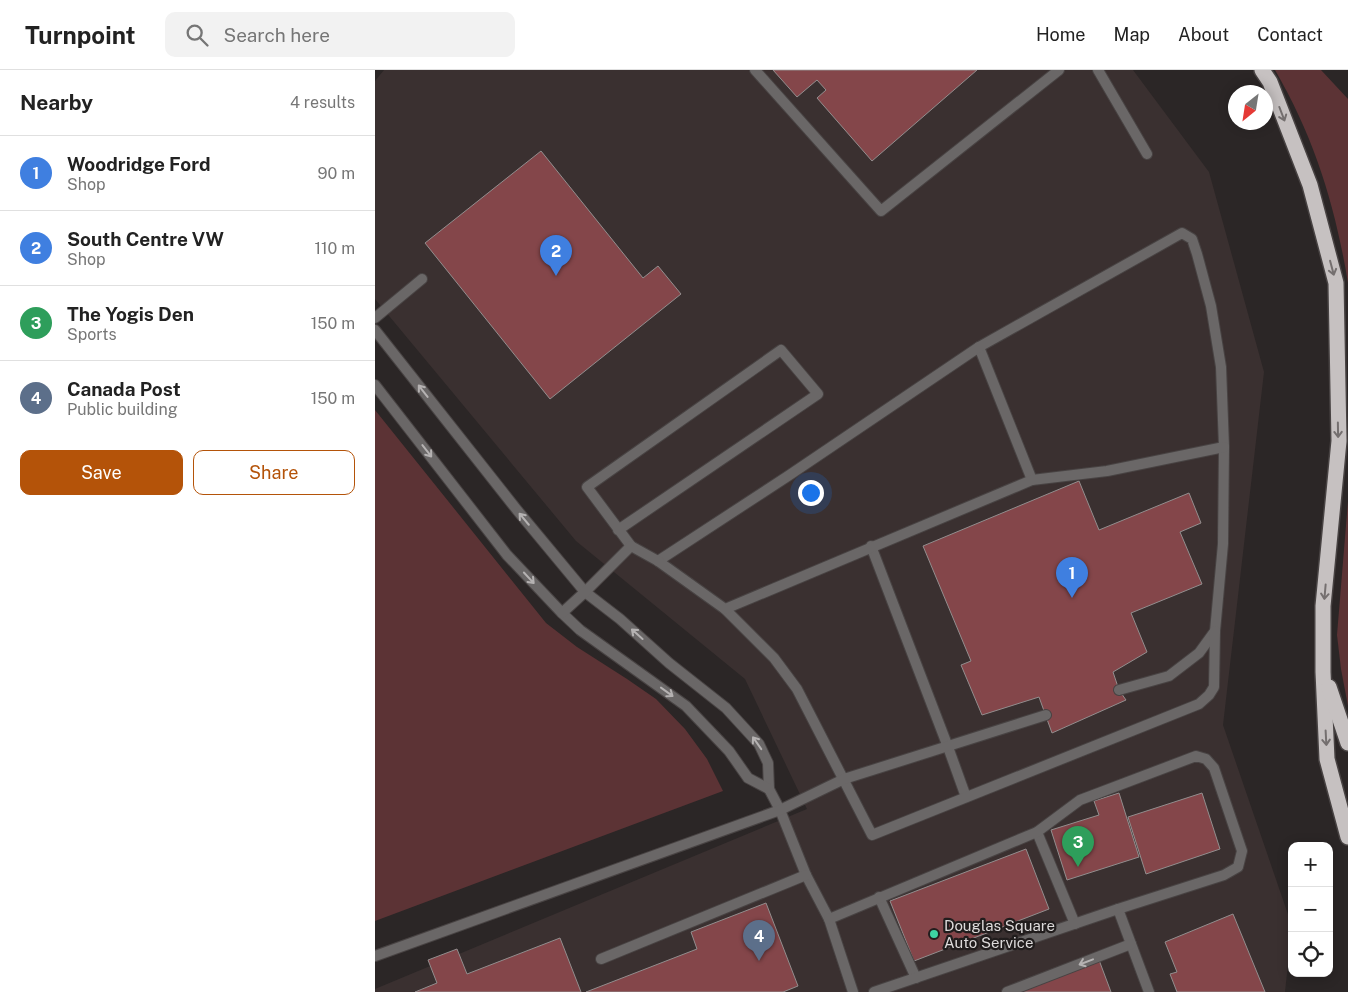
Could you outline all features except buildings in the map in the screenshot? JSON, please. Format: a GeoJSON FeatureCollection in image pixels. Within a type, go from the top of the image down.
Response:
{"type":"FeatureCollection","features":[{"type":"Feature","properties":{"kind":"highway"},"geometry":{"type":"LineString","coordinates":[[1262,70],[1270,82],[1310,185],[1336,283],[1339,441],[1323,606],[1323,672],[1327,759],[1348,837]]}},
{"type":"Feature","properties":{"kind":"highway"},"geometry":{"type":"LineString","coordinates":[[1323,672],[1348,743]]}},
{"type":"Feature","properties":{"kind":"lane"},"geometry":{"type":"LineString","coordinates":[[755,70],[881,211],[1059,70]]}},
{"type":"Feature","properties":{"kind":"lane"},"geometry":{"type":"LineString","coordinates":[[1098,70],[1147,154]]}},
{"type":"Feature","properties":{"kind":"lane"},"geometry":{"type":"LineString","coordinates":[[618,530],[818,394],[781,350],[587,487],[618,530],[631,546],[658,561],[725,609],[774,658],[797,689],[872,835],[1199,704],[1209,695],[1214,687],[1215,631],[1223,544],[1224,447],[1221,367],[1211,306],[1192,239],[1181,233],[979,347],[658,561]]}},
{"type":"Feature","properties":{"kind":"lane"},"geometry":{"type":"LineString","coordinates":[[375,318],[422,279]]}},
{"type":"Feature","properties":{"kind":"lane"},"geometry":{"type":"LineString","coordinates":[[375,330],[517,510],[585,592],[726,708],[759,744],[768,763],[769,789],[829,920],[853,992]]}},
{"type":"Feature","properties":{"kind":"lane"},"geometry":{"type":"LineString","coordinates":[[979,347],[1032,480]]}},
{"type":"Feature","properties":{"kind":"lane"},"geometry":{"type":"LineString","coordinates":[[375,385],[507,555],[562,613],[580,630],[686,706],[729,751],[748,778],[769,789]]}},
{"type":"Feature","properties":{"kind":"lane"},"geometry":{"type":"LineString","coordinates":[[725,609],[871,546],[1032,480],[1107,471],[1224,447]]}},
{"type":"Feature","properties":{"kind":"lane"},"geometry":{"type":"LineString","coordinates":[[562,613],[631,546]]}},
{"type":"Feature","properties":{"kind":"lane"},"geometry":{"type":"LineString","coordinates":[[871,546],[966,797]]}},
{"type":"Feature","properties":{"kind":"lane"},"geometry":{"type":"LineString","coordinates":[[1119,690],[1169,676],[1199,653],[1215,631]]}},
{"type":"Feature","properties":{"kind":"lane"},"geometry":{"type":"LineString","coordinates":[[375,956],[780,810],[844,779],[1046,715]]}},
{"type":"Feature","properties":{"kind":"lane"},"geometry":{"type":"LineString","coordinates":[[829,920],[879,897],[1037,832],[1080,800],[1196,756],[1206,759],[1214,768],[1242,851],[1237,867],[1224,874],[874,992]]}},
{"type":"Feature","properties":{"kind":"lane"},"geometry":{"type":"LineString","coordinates":[[1037,832],[1075,924]]}},
{"type":"Feature","properties":{"kind":"lane"},"geometry":{"type":"LineString","coordinates":[[601,959],[807,875]]}},
{"type":"Feature","properties":{"kind":"lane"},"geometry":{"type":"LineString","coordinates":[[879,897],[916,978]]}},
{"type":"Feature","properties":{"kind":"lane"},"geometry":{"type":"LineString","coordinates":[[1118,909],[1149,992]]}},
{"type":"Feature","properties":{"kind":"lane"},"geometry":{"type":"LineString","coordinates":[[1007,992],[1131,944]]}},
{"type":"Feature","properties":{"kind":"shaded area"},"geometry":{"type":"Polygon","coordinates":[[[384,70],[1133,70],[1209,172],[1264,372],[1223,725],[1288,914],[1288,964],[1285,992],[375,992],[375,989],[807,809],[745,679],[576,541],[375,299],[375,81],[384,70]]]}},
{"type":"Feature","properties":{"kind":"shaded area"},"geometry":{"type":"Polygon","coordinates":[[[1275,70],[1321,70],[1348,99],[1348,283],[1337,227],[1322,173],[1301,121],[1275,70]]]}},
{"type":"Feature","properties":{"kind":"shaded area"},"geometry":{"type":"Polygon","coordinates":[[[375,410],[546,623],[577,647],[656,699],[685,729],[707,759],[723,791],[375,921],[375,410]]]}},
{"type":"Feature","properties":{"kind":"shaded area"},"geometry":{"type":"Polygon","coordinates":[[[1348,501],[1348,706],[1337,635],[1348,501]]]}},
{"type":"Feature","properties":{"kind":"place","name":"South Centre VW"},"geometry":{"type":"Point","coordinates":[556,276]}},
{"type":"Feature","properties":{"kind":"place","name":"Woodridge Ford"},"geometry":{"type":"Point","coordinates":[1072,598]}},
{"type":"Feature","properties":{"kind":"place","name":"The Yogis Den"},"geometry":{"type":"Point","coordinates":[1078,867]}},
{"type":"Feature","properties":{"kind":"place","name":"Douglas Square Auto Service"},"geometry":{"type":"Point","coordinates":[934,934]}},
{"type":"Feature","properties":{"kind":"place","name":"Canada Post"},"geometry":{"type":"Point","coordinates":[759,961]}}]}
